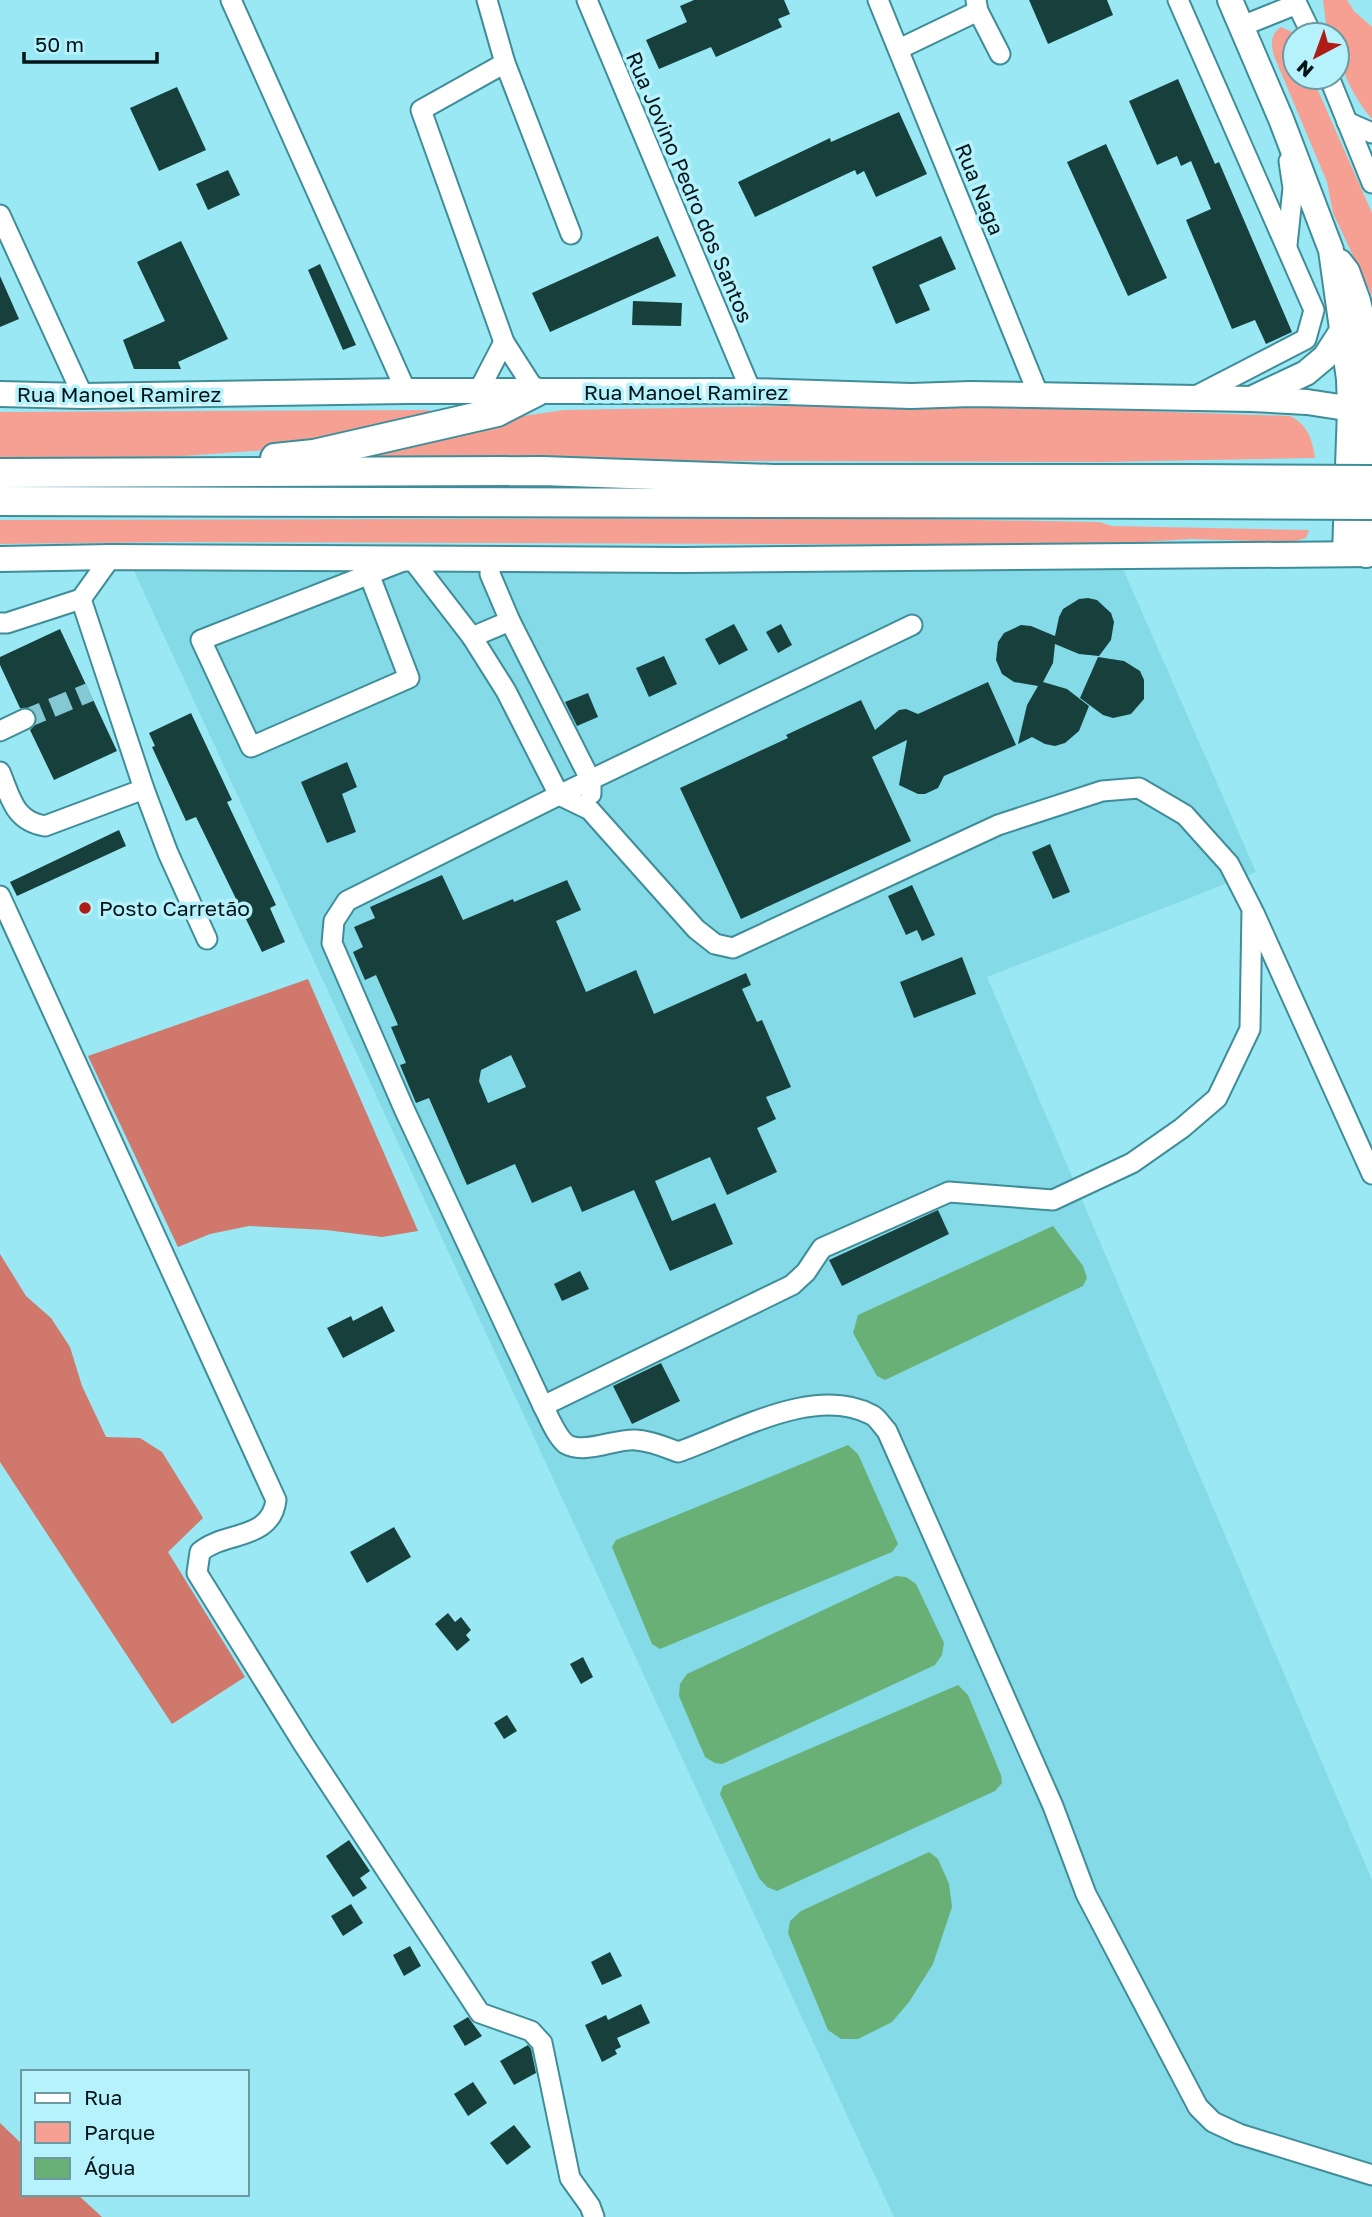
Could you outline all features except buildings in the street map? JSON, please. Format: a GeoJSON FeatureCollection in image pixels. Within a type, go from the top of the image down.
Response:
{"type":"FeatureCollection","features":[{"type":"Feature","properties":{"kind":"highway"},"geometry":{"type":"LineString","coordinates":[[207,474],[219,465],[314,454],[497,412],[536,392]]}},
{"type":"Feature","properties":{"kind":"highway"},"geometry":{"type":"LineString","coordinates":[[0,474],[152,471],[207,474],[542,471],[1186,491],[1372,505]]}},
{"type":"Feature","properties":{"kind":"highway"},"geometry":{"type":"LineString","coordinates":[[0,501],[1186,491],[1372,480]]}},
{"type":"Feature","properties":{"kind":"main road"},"geometry":{"type":"LineString","coordinates":[[0,559],[1049,558],[1361,554],[1366,420],[1360,334],[1282,119],[1230,0]]}},
{"type":"Feature","properties":{"kind":"main road"},"geometry":{"type":"LineString","coordinates":[[1252,398],[1306,373],[1360,334]]}},
{"type":"Feature","properties":{"kind":"main road","name":"Rua Manoel Ramirez"},"geometry":{"type":"LineString","coordinates":[[0,394],[83,396],[406,391],[751,391],[911,396],[1252,398],[1307,402],[1366,420]]}},
{"type":"Feature","properties":{"kind":"street"},"geometry":{"type":"LineString","coordinates":[[231,0],[406,391]]}},
{"type":"Feature","properties":{"kind":"street"},"geometry":{"type":"LineString","coordinates":[[487,0],[505,63],[571,234]]}},
{"type":"Feature","properties":{"kind":"street","name":"Rua Jovino Pedro dos Santos"},"geometry":{"type":"LineString","coordinates":[[587,0],[751,391]]}},
{"type":"Feature","properties":{"kind":"street","name":"Rua Naga"},"geometry":{"type":"LineString","coordinates":[[878,0],[1039,396]]}},
{"type":"Feature","properties":{"kind":"street"},"geometry":{"type":"LineString","coordinates":[[1178,0],[1314,310],[1306,339],[1192,398]]}},
{"type":"Feature","properties":{"kind":"street"},"geometry":{"type":"LineString","coordinates":[[1242,26],[1296,2],[1305,21]]}},
{"type":"Feature","properties":{"kind":"street"},"geometry":{"type":"LineString","coordinates":[[899,48],[977,6],[1000,54]]}},
{"type":"Feature","properties":{"kind":"street"},"geometry":{"type":"LineString","coordinates":[[505,63],[421,110],[504,342],[536,392]]}},
{"type":"Feature","properties":{"kind":"street"},"geometry":{"type":"LineString","coordinates":[[1335,91],[1372,183]]}},
{"type":"Feature","properties":{"kind":"street"},"geometry":{"type":"LineString","coordinates":[[1282,119],[1293,188],[1287,246]]}},
{"type":"Feature","properties":{"kind":"street"},"geometry":{"type":"LineString","coordinates":[[1347,122],[1372,133]]}},
{"type":"Feature","properties":{"kind":"street"},"geometry":{"type":"LineString","coordinates":[[0,215],[83,396]]}},
{"type":"Feature","properties":{"kind":"street"},"geometry":{"type":"LineString","coordinates":[[478,391],[504,342]]}},
{"type":"Feature","properties":{"kind":"street"},"geometry":{"type":"LineString","coordinates":[[0,623],[81,599],[110,557]]}},
{"type":"Feature","properties":{"kind":"street"},"geometry":{"type":"LineString","coordinates":[[369,575],[409,678],[251,747],[201,640],[411,558],[472,637],[506,691],[559,795],[590,810],[696,929],[715,944],[733,948],[998,825],[1102,791],[1139,788],[1185,815],[1229,864],[1372,1174]]}},
{"type":"Feature","properties":{"kind":"street"},"geometry":{"type":"LineString","coordinates":[[491,559],[490,574],[510,621],[591,781],[590,810]]}},
{"type":"Feature","properties":{"kind":"street"},"geometry":{"type":"LineString","coordinates":[[81,599],[167,853],[207,939]]}},
{"type":"Feature","properties":{"kind":"street"},"geometry":{"type":"LineString","coordinates":[[472,637],[510,621]]}},
{"type":"Feature","properties":{"kind":"street"},"geometry":{"type":"LineString","coordinates":[[912,625],[346,901],[334,921],[332,943],[405,1111],[543,1406],[566,1443],[581,1448],[634,1439],[678,1452],[792,1410],[828,1404],[851,1407],[874,1416],[887,1431],[1053,1806],[1086,1894],[1198,2106],[1213,2122],[1239,2134],[1372,2175]]}},
{"type":"Feature","properties":{"kind":"street"},"geometry":{"type":"LineString","coordinates":[[90,692],[108,684]]}},
{"type":"Feature","properties":{"kind":"street"},"geometry":{"type":"LineString","coordinates":[[0,731],[25,719]]}},
{"type":"Feature","properties":{"kind":"street"},"geometry":{"type":"LineString","coordinates":[[0,772],[16,811],[30,824],[45,827],[144,789]]}},
{"type":"Feature","properties":{"kind":"street"},"geometry":{"type":"LineString","coordinates":[[0,896],[276,1500],[275,1510],[267,1522],[256,1531],[208,1545],[200,1552],[197,1573],[304,1745],[480,2013],[531,2031],[542,2043],[570,2178],[590,2206],[594,2217]]}},
{"type":"Feature","properties":{"kind":"street"},"geometry":{"type":"LineString","coordinates":[[543,1406],[792,1285],[806,1272],[822,1248],[950,1192],[1053,1200],[1132,1163],[1182,1128],[1217,1098],[1250,1029],[1252,909]]}},
{"type":"Feature","properties":{"kind":"shaded area"},"geometry":{"type":"Polygon","coordinates":[[[367,549],[382,571],[1123,569],[1256,872],[987,977],[1372,1880],[1372,2217],[894,2217],[134,571],[367,549]]]}},
{"type":"Feature","properties":{"kind":"shaded area"},"geometry":{"type":"Polygon","coordinates":[[[308,979],[418,1231],[382,1237],[326,1230],[249,1226],[210,1234],[178,1247],[88,1056],[308,979]]]}},
{"type":"Feature","properties":{"kind":"shaded area"},"geometry":{"type":"Polygon","coordinates":[[[0,1254],[26,1296],[51,1318],[70,1347],[82,1386],[106,1437],[140,1438],[162,1452],[203,1518],[168,1552],[245,1677],[172,1724],[0,1462],[0,1254]]]}},
{"type":"Feature","properties":{"kind":"shaded area"},"geometry":{"type":"Polygon","coordinates":[[[0,2123],[21,2143],[21,2196],[79,2196],[102,2217],[0,2217],[0,2123]]]}},
{"type":"Feature","properties":{"kind":"green space"},"geometry":{"type":"Polygon","coordinates":[[[1323,0],[1347,0],[1354,11],[1372,27],[1372,119],[1351,87],[1351,21],[1326,21],[1323,0]]]}},
{"type":"Feature","properties":{"kind":"green space"},"geometry":{"type":"Polygon","coordinates":[[[1281,27],[1281,73],[1272,47],[1275,33],[1281,27]]]}},
{"type":"Feature","properties":{"kind":"green space"},"geometry":{"type":"Polygon","coordinates":[[[1289,91],[1318,91],[1372,213],[1372,296],[1333,213],[1327,182],[1289,91]]]}},
{"type":"Feature","properties":{"kind":"green space"},"geometry":{"type":"Polygon","coordinates":[[[786,406],[1084,409],[1290,416],[1308,433],[1315,458],[1105,462],[351,460],[502,419],[564,410],[786,406]]]}},
{"type":"Feature","properties":{"kind":"green space"},"geometry":{"type":"Polygon","coordinates":[[[429,410],[433,413],[282,449],[157,458],[0,458],[0,412],[429,410]]]}},
{"type":"Feature","properties":{"kind":"green space"},"geometry":{"type":"Polygon","coordinates":[[[863,518],[1099,522],[1112,526],[1309,530],[1306,538],[1292,542],[1191,539],[1097,545],[169,542],[0,544],[0,520],[863,518]]]}},
{"type":"Feature","properties":{"kind":"water"},"geometry":{"type":"Polygon","coordinates":[[[1053,1226],[1083,1266],[1087,1278],[1083,1286],[885,1380],[877,1376],[853,1333],[858,1315],[1053,1226]]]}},
{"type":"Feature","properties":{"kind":"water"},"geometry":{"type":"Polygon","coordinates":[[[848,1445],[858,1454],[898,1544],[892,1552],[660,1649],[652,1644],[612,1547],[616,1540],[848,1445]]]}},
{"type":"Feature","properties":{"kind":"water"},"geometry":{"type":"Polygon","coordinates":[[[896,1576],[906,1577],[916,1584],[944,1643],[942,1655],[935,1665],[722,1764],[705,1757],[679,1696],[680,1684],[687,1674],[896,1576]]]}},
{"type":"Feature","properties":{"kind":"water"},"geometry":{"type":"Polygon","coordinates":[[[958,1685],[968,1695],[1001,1775],[1002,1783],[995,1791],[777,1891],[767,1887],[759,1878],[720,1794],[723,1786],[958,1685]]]}},
{"type":"Feature","properties":{"kind":"water"},"geometry":{"type":"Polygon","coordinates":[[[929,1852],[938,1859],[949,1884],[952,1907],[933,1964],[909,2002],[892,2022],[858,2039],[841,2039],[828,2030],[788,1933],[790,1921],[801,1911],[929,1852]]]}},
{"type":"Feature","properties":{"kind":"tunnel"},"geometry":{"type":"LineString","coordinates":[[25,719],[90,692]]}},
{"type":"Feature","properties":{"kind":"place","name":"Posto Carretão"},"geometry":{"type":"Point","coordinates":[85,908]}}]}
